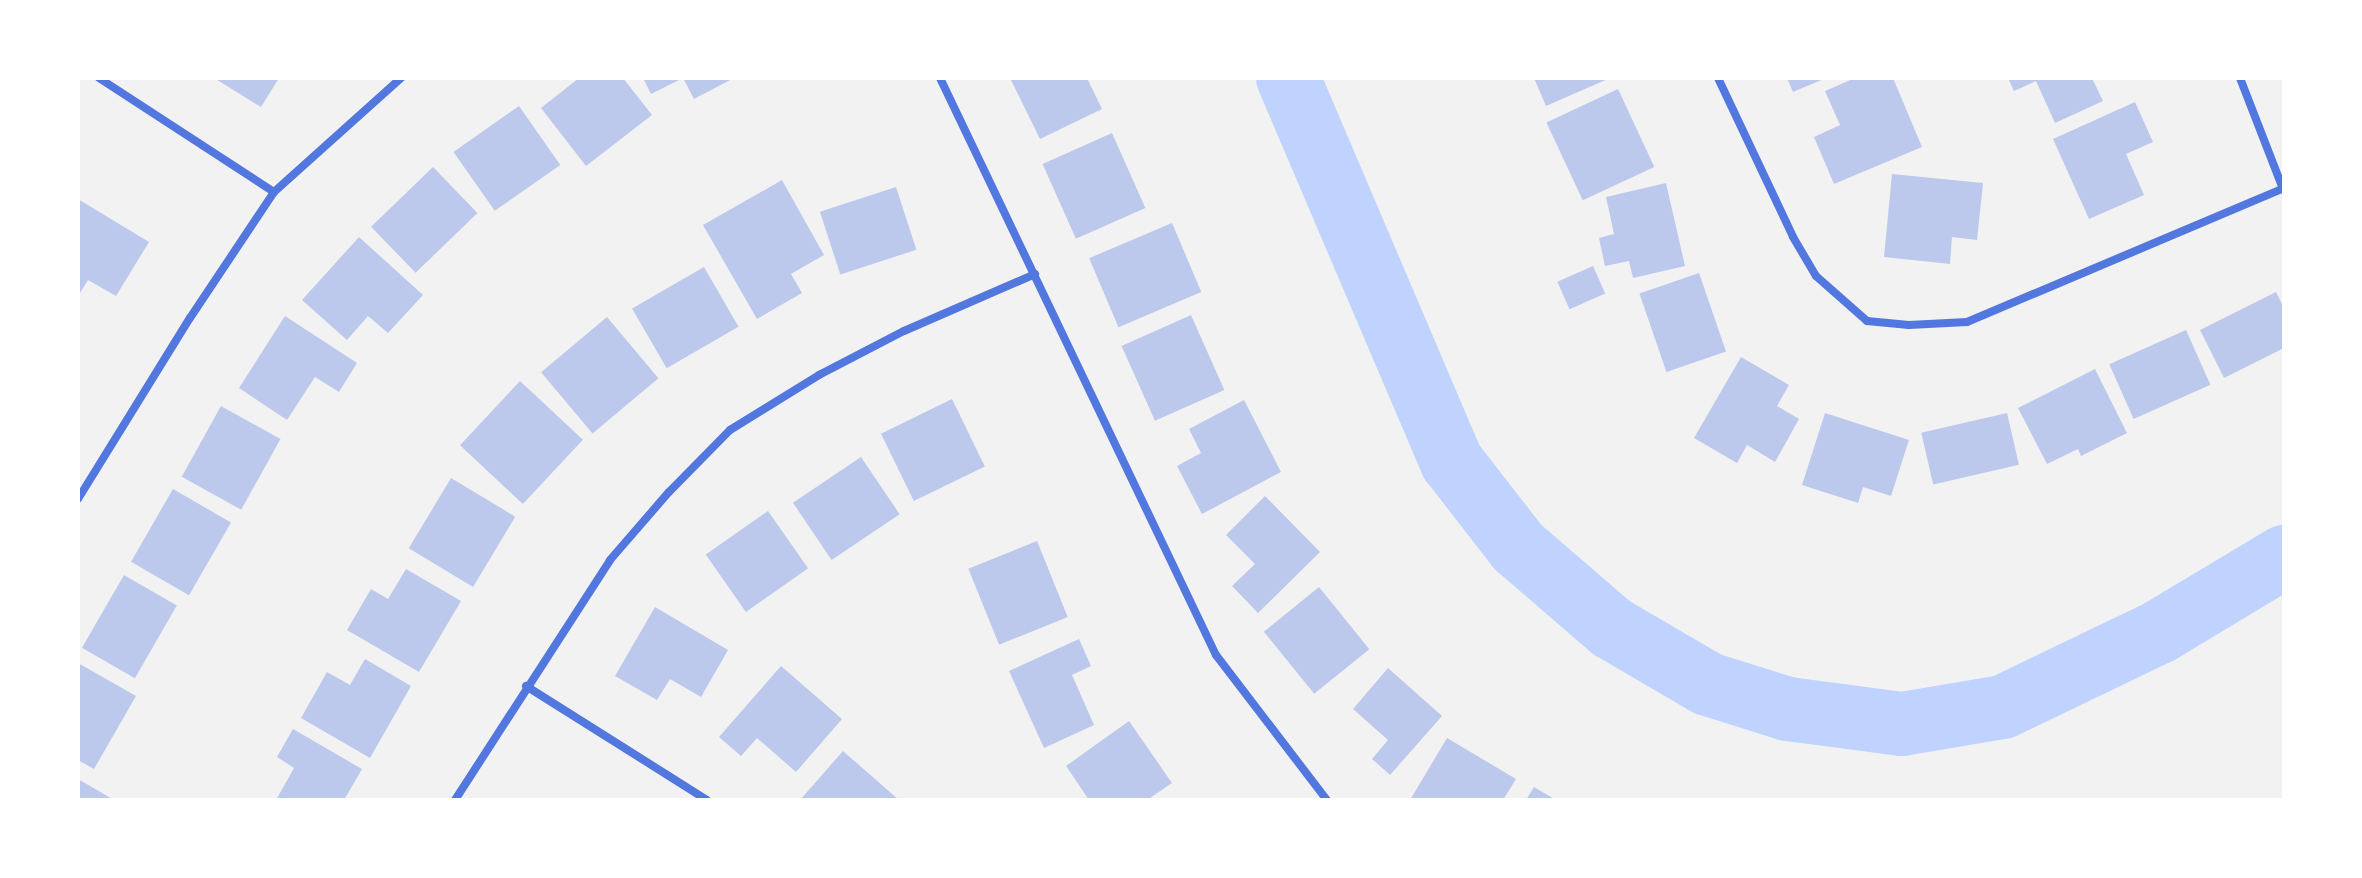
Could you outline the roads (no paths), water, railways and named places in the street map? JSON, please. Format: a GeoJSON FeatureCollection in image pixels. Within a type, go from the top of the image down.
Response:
{"type":"FeatureCollection","features":[{"type":"Feature","properties":{"kind":"street"},"geometry":{"type":"LineString","coordinates":[[99,78],[274,192]]}},
{"type":"Feature","properties":{"kind":"street"},"geometry":{"type":"LineString","coordinates":[[78,499],[190,318],[274,192],[401,78]]}},
{"type":"Feature","properties":{"kind":"street"},"geometry":{"type":"LineString","coordinates":[[940,78],[1216,655],[1327,800]]}},
{"type":"Feature","properties":{"kind":"street"},"geometry":{"type":"LineString","coordinates":[[1718,78],[1793,237],[1816,276],[1867,321],[1909,325],[1967,322],[2283,188],[2240,78]]}},
{"type":"Feature","properties":{"kind":"street"},"geometry":{"type":"LineString","coordinates":[[455,800],[610,560],[669,492],[730,430],[819,375],[904,331],[1035,274]]}},
{"type":"Feature","properties":{"kind":"street"},"geometry":{"type":"LineString","coordinates":[[526,686],[707,800]]}},
{"type":"Feature","properties":{"kind":"waterway"},"geometry":{"type":"LineString","coordinates":[[1288,78],[1452,462],[1518,547],[1612,628],[1708,684],[1788,709],[1902,724],[2003,707],[2159,632],[2284,557]]}}]}
